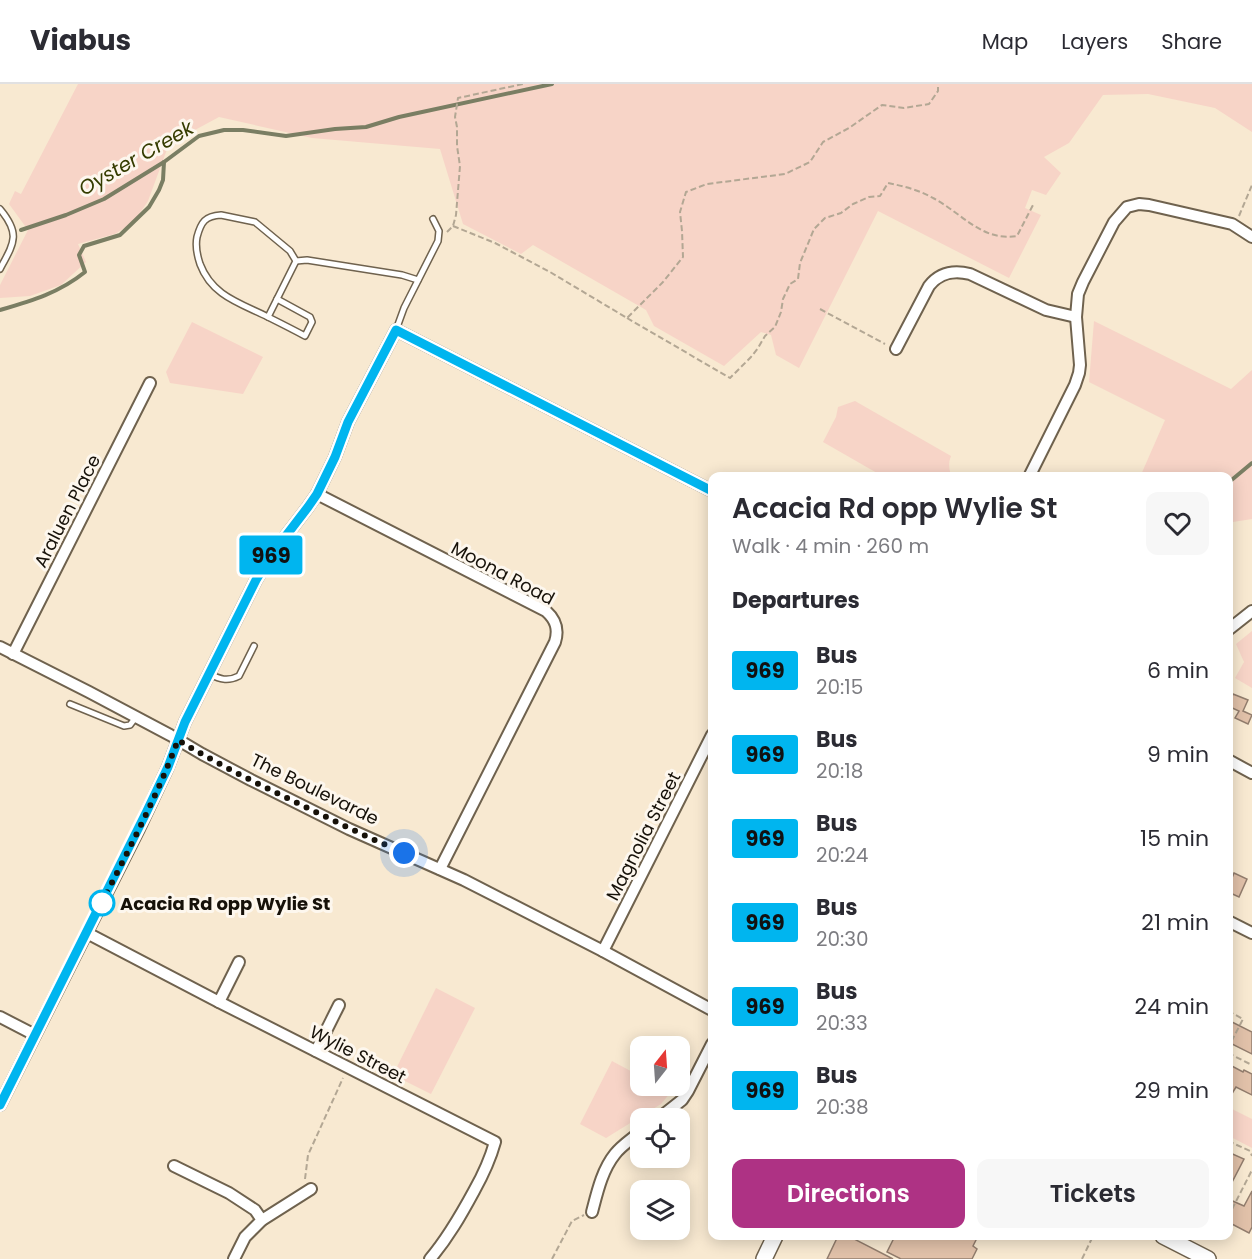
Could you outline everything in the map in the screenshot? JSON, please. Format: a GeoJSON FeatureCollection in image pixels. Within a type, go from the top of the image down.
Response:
{"type":"FeatureCollection","features":[{"type":"Feature","properties":{"kind":"street"},"geometry":{"type":"LineString","coordinates":[[1032,472],[1078,379],[1080,358],[1076,317],[1078,294],[1114,222],[1121,213],[1132,202],[1149,205],[1236,225],[1252,237]]}},
{"type":"Feature","properties":{"kind":"street"},"geometry":{"type":"LineString","coordinates":[[896,349],[929,286],[937,278],[947,273],[970,274],[1046,310],[1076,317]]}},
{"type":"Feature","properties":{"kind":"street"},"geometry":{"type":"LineString","coordinates":[[0,1105],[154,798],[185,722],[261,571],[317,494],[335,457],[348,422],[396,330],[708,489]]}},
{"type":"Feature","properties":{"kind":"street","name":"Araluen Place"},"geometry":{"type":"LineString","coordinates":[[13,654],[150,383]]}},
{"type":"Feature","properties":{"kind":"street","name":"Moona Road"},"geometry":{"type":"LineString","coordinates":[[317,494],[546,612],[555,622],[557,629],[555,642],[440,869]]}},
{"type":"Feature","properties":{"kind":"street"},"geometry":{"type":"LineString","coordinates":[[1233,626],[1252,611]]}},
{"type":"Feature","properties":{"kind":"street","name":"The Boulevarde"},"geometry":{"type":"LineString","coordinates":[[0,647],[308,809],[440,869],[603,951],[708,1008]]}},
{"type":"Feature","properties":{"kind":"street","name":"Magnolia Street"},"geometry":{"type":"LineString","coordinates":[[603,951],[708,743]]}},
{"type":"Feature","properties":{"kind":"street"},"geometry":{"type":"LineString","coordinates":[[1233,763],[1252,773]]}},
{"type":"Feature","properties":{"kind":"street"},"geometry":{"type":"LineString","coordinates":[[1233,924],[1252,933]]}},
{"type":"Feature","properties":{"kind":"street","name":"Wylie Street"},"geometry":{"type":"LineString","coordinates":[[87,933],[495,1142],[491,1156],[459,1219],[430,1259]]}},
{"type":"Feature","properties":{"kind":"street"},"geometry":{"type":"LineString","coordinates":[[219,1002],[239,962]]}},
{"type":"Feature","properties":{"kind":"street"},"geometry":{"type":"LineString","coordinates":[[316,1051],[339,1005]]}},
{"type":"Feature","properties":{"kind":"street"},"geometry":{"type":"LineString","coordinates":[[0,1017],[35,1035]]}},
{"type":"Feature","properties":{"kind":"street"},"geometry":{"type":"LineString","coordinates":[[672,1108],[682,1100],[688,1091],[708,1052]]}},
{"type":"Feature","properties":{"kind":"street"},"geometry":{"type":"LineString","coordinates":[[592,1212],[610,1160],[630,1140]]}},
{"type":"Feature","properties":{"kind":"street"},"geometry":{"type":"LineString","coordinates":[[174,1166],[229,1193],[255,1210],[262,1220]]}},
{"type":"Feature","properties":{"kind":"street"},"geometry":{"type":"LineString","coordinates":[[234,1259],[245,1237],[262,1220],[307,1191]]}},
{"type":"Feature","properties":{"kind":"street"},"geometry":{"type":"LineString","coordinates":[[765,1258],[773,1240]]}},
{"type":"Feature","properties":{"kind":"street"},"geometry":{"type":"LineString","coordinates":[[1171,1240],[1208,1259]]}},
{"type":"Feature","properties":{"kind":"lane"},"geometry":{"type":"LineString","coordinates":[[0,209],[14,235],[12,247],[0,269]]}},
{"type":"Feature","properties":{"kind":"lane"},"geometry":{"type":"LineString","coordinates":[[277,299],[310,317],[312,322],[305,336],[226,298],[209,281],[197,256],[196,241],[200,228],[206,219],[215,215],[247,219],[261,226],[285,246],[296,261]]}},
{"type":"Feature","properties":{"kind":"lane"},"geometry":{"type":"LineString","coordinates":[[396,330],[417,280],[438,241],[439,231],[433,219]]}},
{"type":"Feature","properties":{"kind":"lane"},"geometry":{"type":"LineString","coordinates":[[296,261],[307,260],[402,275],[417,280]]}},
{"type":"Feature","properties":{"kind":"lane"},"geometry":{"type":"LineString","coordinates":[[268,317],[296,261]]}},
{"type":"Feature","properties":{"kind":"lane"},"geometry":{"type":"LineString","coordinates":[[209,674],[223,680],[238,676],[254,646]]}},
{"type":"Feature","properties":{"kind":"lane"},"geometry":{"type":"LineString","coordinates":[[70,704],[124,726],[130,725],[136,717]]}},
{"type":"Feature","properties":{"kind":"path"},"geometry":{"type":"LineString","coordinates":[[438,241],[453,226],[456,215],[460,166],[455,117],[458,98],[523,84]]}},
{"type":"Feature","properties":{"kind":"path"},"geometry":{"type":"LineString","coordinates":[[627,318],[663,282],[683,257],[680,212],[686,192],[707,184],[785,174],[810,162],[823,142],[849,128],[882,105],[904,108],[929,104],[938,91],[938,84]]}},
{"type":"Feature","properties":{"kind":"path"},"geometry":{"type":"LineString","coordinates":[[453,226],[495,243],[550,272],[730,378],[759,348],[765,336],[775,327],[790,284],[798,279],[800,263],[814,229],[825,218],[841,213],[853,204],[869,197],[880,196],[888,183],[934,198],[980,231],[1005,238],[1017,236],[1034,203]]}},
{"type":"Feature","properties":{"kind":"path"},"geometry":{"type":"LineString","coordinates":[[1236,225],[1252,185]]}},
{"type":"Feature","properties":{"kind":"path"},"geometry":{"type":"LineString","coordinates":[[820,309],[896,349]]}},
{"type":"Feature","properties":{"kind":"path"},"geometry":{"type":"LineString","coordinates":[[1233,1014],[1243,1019],[1233,1038]]}},
{"type":"Feature","properties":{"kind":"path"},"geometry":{"type":"LineString","coordinates":[[1233,1056],[1252,1065]]}},
{"type":"Feature","properties":{"kind":"path"},"geometry":{"type":"LineString","coordinates":[[307,1191],[308,1155],[348,1068]]}},
{"type":"Feature","properties":{"kind":"path"},"geometry":{"type":"LineString","coordinates":[[1233,1143],[1250,1151],[1252,1156]]}},
{"type":"Feature","properties":{"kind":"path"},"geometry":{"type":"LineString","coordinates":[[1233,1207],[1252,1170]]}},
{"type":"Feature","properties":{"kind":"path"},"geometry":{"type":"LineString","coordinates":[[552,1259],[572,1221],[592,1212]]}},
{"type":"Feature","properties":{"kind":"path"},"geometry":{"type":"LineString","coordinates":[[1082,1259],[1091,1240]]}},
{"type":"Feature","properties":{"kind":"shaded area"},"geometry":{"type":"Polygon","coordinates":[[[78,84],[1252,84],[1252,132],[1215,108],[1148,94],[1103,95],[1069,143],[1044,157],[1061,173],[1046,195],[1032,190],[1025,208],[1041,215],[1009,278],[878,211],[799,368],[776,355],[771,335],[761,332],[724,366],[654,326],[646,310],[533,245],[521,254],[463,224],[440,149],[312,138],[219,117],[169,144],[148,201],[134,222],[115,234],[78,244],[86,262],[61,285],[30,296],[0,298],[0,285],[28,230],[9,204],[15,191],[21,194],[78,84]]]}},
{"type":"Feature","properties":{"kind":"shaded area"},"geometry":{"type":"Polygon","coordinates":[[[1094,321],[1231,389],[1252,370],[1252,519],[1233,522],[1233,472],[1142,472],[1165,420],[1089,382],[1094,321]]]}},
{"type":"Feature","properties":{"kind":"shaded area"},"geometry":{"type":"Polygon","coordinates":[[[192,322],[263,357],[243,394],[170,383],[166,372],[192,322]]]}},
{"type":"Feature","properties":{"kind":"shaded area"},"geometry":{"type":"Polygon","coordinates":[[[855,401],[951,456],[950,472],[875,472],[823,442],[836,417],[838,407],[855,401]]]}},
{"type":"Feature","properties":{"kind":"shaded area"},"geometry":{"type":"Polygon","coordinates":[[[1252,631],[1252,688],[1235,678],[1244,662],[1236,644],[1252,631]]]}},
{"type":"Feature","properties":{"kind":"shaded area"},"geometry":{"type":"Polygon","coordinates":[[[436,988],[475,1008],[431,1094],[393,1075],[436,988]]]}},
{"type":"Feature","properties":{"kind":"shaded area"},"geometry":{"type":"Polygon","coordinates":[[[612,1061],[630,1071],[630,1096],[668,1096],[655,1108],[630,1108],[630,1123],[606,1138],[580,1124],[612,1061]]]}},
{"type":"Feature","properties":{"kind":"shaded area"},"geometry":{"type":"Polygon","coordinates":[[[1233,1110],[1252,1119],[1252,1148],[1233,1138],[1233,1110]]]}},
{"type":"Feature","properties":{"kind":"building"},"geometry":{"type":"Polygon","coordinates":[[[1233,694],[1248,700],[1243,711],[1252,715],[1248,724],[1235,718],[1239,711],[1233,708],[1233,694]]]}},
{"type":"Feature","properties":{"kind":"building"},"geometry":{"type":"Polygon","coordinates":[[[1234,873],[1247,879],[1239,897],[1233,894],[1234,873]]]}},
{"type":"Feature","properties":{"kind":"building"},"geometry":{"type":"Polygon","coordinates":[[[1233,1022],[1252,1032],[1252,1054],[1233,1044],[1233,1022]]]}},
{"type":"Feature","properties":{"kind":"building"},"geometry":{"type":"Polygon","coordinates":[[[1233,1067],[1252,1074],[1252,1095],[1236,1087],[1233,1092],[1233,1067]]]}},
{"type":"Feature","properties":{"kind":"building"},"geometry":{"type":"Polygon","coordinates":[[[1233,1154],[1244,1159],[1233,1180],[1233,1154]]]}},
{"type":"Feature","properties":{"kind":"building"},"geometry":{"type":"Polygon","coordinates":[[[1252,1191],[1252,1227],[1249,1233],[1233,1225],[1233,1201],[1244,1206],[1252,1191]]]}},
{"type":"Feature","properties":{"kind":"building"},"geometry":{"type":"Polygon","coordinates":[[[836,1240],[856,1240],[893,1259],[827,1259],[836,1240]]]}},
{"type":"Feature","properties":{"kind":"building"},"geometry":{"type":"Polygon","coordinates":[[[893,1240],[976,1240],[973,1246],[977,1249],[972,1259],[901,1259],[887,1252],[893,1240]]]}},
{"type":"Feature","properties":{"kind":"waterway","name":"Oyster Creek"},"geometry":{"type":"LineString","coordinates":[[21,230],[104,199],[164,162],[199,136],[224,130],[243,130],[286,136],[366,127],[399,117],[552,84]]}},
{"type":"Feature","properties":{"kind":"waterway"},"geometry":{"type":"LineString","coordinates":[[0,310],[55,291],[85,272],[79,255],[84,246],[120,235],[149,207],[163,180],[164,162]]}},
{"type":"Feature","properties":{"kind":"waterway"},"geometry":{"type":"LineString","coordinates":[[1233,479],[1252,463]]}},
{"type":"Feature","properties":{"kind":"bus line","name":"969"},"geometry":{"type":"LineString","coordinates":[[0,1105],[146,813],[168,767],[185,722],[256,580],[272,554],[317,494],[335,457],[348,422],[396,330],[708,489]]}},
{"type":"Feature","properties":{"kind":"place","name":"Acacia Rd opp Wylie St"},"geometry":{"type":"Point","coordinates":[102,903]}},
{"type":"Feature","properties":{"kind":"route"},"geometry":{"type":"LineString","coordinates":[[102,903],[97,912],[154,798],[178,740],[348,829],[404,853]]}}]}
